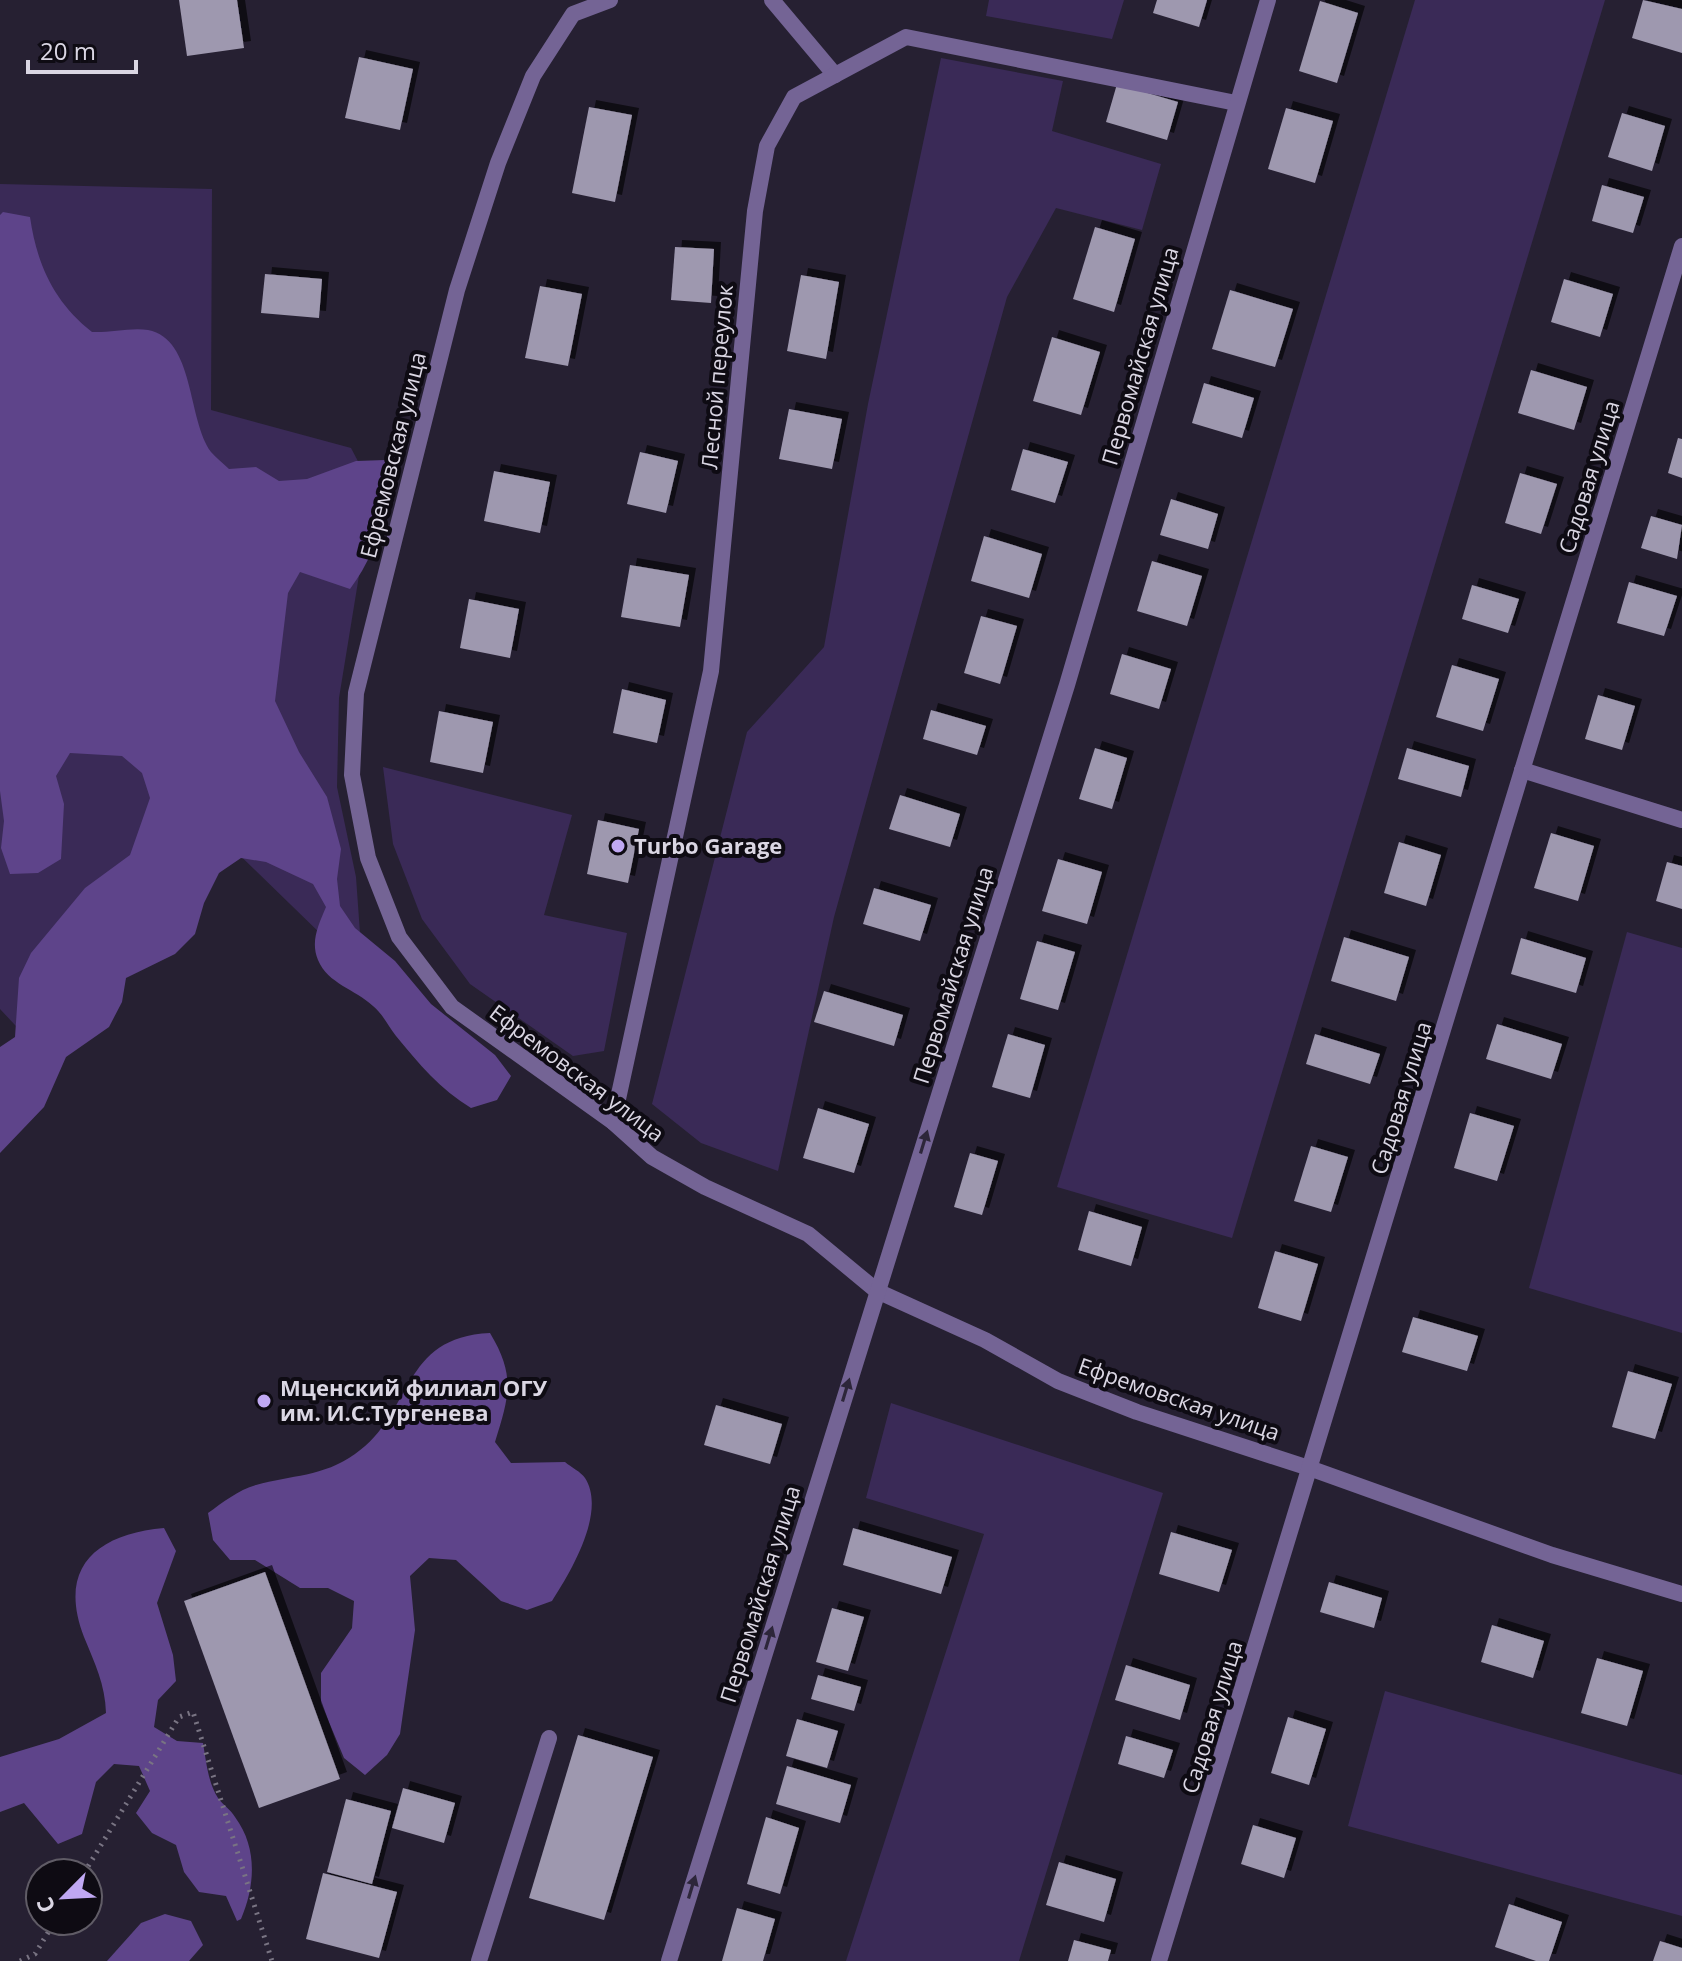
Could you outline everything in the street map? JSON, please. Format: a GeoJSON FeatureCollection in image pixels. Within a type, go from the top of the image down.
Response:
{"type":"FeatureCollection","features":[{"type":"Feature","properties":{"kind":"street","name":"Ефремовская улица"},"geometry":{"type":"LineString","coordinates":[[610,0],[573,14],[533,76],[498,163],[457,290],[356,693],[352,775],[368,858],[399,937],[452,1007],[613,1122],[652,1157],[705,1187],[808,1234],[877,1291],[985,1340],[1058,1381],[1137,1412],[1312,1469],[1552,1555],[1682,1594]]}},
{"type":"Feature","properties":{"kind":"street"},"geometry":{"type":"LineString","coordinates":[[772,0],[835,75]]}},
{"type":"Feature","properties":{"kind":"street","name":"Первомайская улица"},"geometry":{"type":"LineString","coordinates":[[669,1961],[1071,669],[1268,0]]}},
{"type":"Feature","properties":{"kind":"street","name":"Лесной переулок"},"geometry":{"type":"LineString","coordinates":[[613,1122],[711,671],[755,211],[767,146],[794,97],[906,37],[1236,103]]}},
{"type":"Feature","properties":{"kind":"street","name":"Садовая улица"},"geometry":{"type":"LineString","coordinates":[[1159,1961],[1312,1469],[1682,246]]}},
{"type":"Feature","properties":{"kind":"street"},"geometry":{"type":"LineString","coordinates":[[1522,770],[1682,820]]}},
{"type":"Feature","properties":{"kind":"street"},"geometry":{"type":"LineString","coordinates":[[479,1961],[549,1738]]}},
{"type":"Feature","properties":{"kind":"path"},"geometry":{"type":"LineString","coordinates":[[94,1857],[179,1717],[193,1712],[272,1961]]}},
{"type":"Feature","properties":{"kind":"path"},"geometry":{"type":"LineString","coordinates":[[20,1961],[35,1954],[45,1937]]}},
{"type":"Feature","properties":{"kind":"shaded area"},"geometry":{"type":"Polygon","coordinates":[[[989,0],[1124,0],[1112,39],[986,16],[989,0]]]}},
{"type":"Feature","properties":{"kind":"shaded area"},"geometry":{"type":"Polygon","coordinates":[[[1415,0],[1605,0],[1232,1238],[1057,1187],[1415,0]]]}},
{"type":"Feature","properties":{"kind":"shaded area"},"geometry":{"type":"Polygon","coordinates":[[[941,58],[1063,81],[1052,131],[1161,164],[1142,230],[1056,208],[1007,297],[834,917],[778,1171],[701,1143],[652,1104],[747,732],[824,647],[868,404],[941,58]]]}},
{"type":"Feature","properties":{"kind":"shaded area"},"geometry":{"type":"Polygon","coordinates":[[[0,184],[212,189],[211,410],[351,448],[373,490],[339,698],[337,787],[356,877],[363,975],[220,836],[30,1041],[0,1009],[0,184]]]}},
{"type":"Feature","properties":{"kind":"shaded area"},"geometry":{"type":"Polygon","coordinates":[[[3,212],[30,217],[37,251],[49,281],[67,308],[92,332],[148,330],[163,336],[174,348],[188,382],[203,438],[211,452],[229,469],[256,467],[279,481],[307,479],[356,461],[385,460],[387,494],[381,528],[368,560],[350,589],[300,572],[288,593],[275,701],[299,752],[327,797],[341,849],[337,879],[340,906],[355,928],[395,961],[431,1004],[495,1055],[511,1076],[497,1100],[471,1108],[460,1101],[421,1066],[377,1009],[335,981],[322,968],[315,939],[326,907],[313,884],[266,862],[241,858],[219,873],[204,903],[195,934],[175,954],[126,978],[122,1002],[109,1027],[66,1057],[44,1107],[0,1153],[0,1047],[15,1037],[19,978],[31,953],[85,888],[130,855],[150,798],[142,773],[122,756],[70,753],[56,776],[64,804],[61,859],[38,873],[10,874],[1,848],[4,821],[0,791],[0,215],[3,212]]]}},
{"type":"Feature","properties":{"kind":"shaded area"},"geometry":{"type":"Polygon","coordinates":[[[383,767],[572,815],[544,915],[627,933],[604,1051],[573,1056],[470,984],[422,919],[393,844],[383,767]]]}},
{"type":"Feature","properties":{"kind":"shaded area"},"geometry":{"type":"Polygon","coordinates":[[[1627,932],[1682,948],[1682,1333],[1529,1288],[1627,932]]]}},
{"type":"Feature","properties":{"kind":"shaded area"},"geometry":{"type":"Polygon","coordinates":[[[490,1333],[504,1362],[508,1387],[495,1442],[511,1463],[565,1462],[585,1478],[591,1492],[592,1508],[584,1542],[552,1601],[527,1610],[501,1601],[456,1560],[429,1558],[410,1576],[415,1630],[400,1734],[387,1755],[365,1775],[344,1758],[321,1703],[321,1673],[352,1628],[354,1601],[328,1588],[300,1588],[255,1560],[230,1560],[213,1540],[208,1513],[249,1487],[319,1471],[343,1462],[374,1437],[423,1362],[439,1348],[461,1338],[490,1333]]]}},
{"type":"Feature","properties":{"kind":"shaded area"},"geometry":{"type":"Polygon","coordinates":[[[891,1403],[1163,1493],[1019,1961],[846,1961],[984,1534],[866,1498],[891,1403]]]}},
{"type":"Feature","properties":{"kind":"shaded area"},"geometry":{"type":"Polygon","coordinates":[[[164,1528],[176,1551],[157,1603],[173,1655],[176,1681],[158,1700],[154,1727],[177,1741],[203,1743],[215,1792],[233,1814],[248,1841],[251,1880],[246,1906],[241,1919],[237,1921],[226,1896],[199,1892],[184,1872],[176,1845],[152,1833],[136,1813],[150,1791],[139,1766],[114,1764],[96,1782],[82,1834],[58,1844],[24,1803],[0,1812],[0,1757],[59,1739],[106,1713],[102,1683],[77,1612],[76,1591],[80,1573],[89,1558],[102,1547],[119,1538],[164,1528]]]}},
{"type":"Feature","properties":{"kind":"shaded area"},"geometry":{"type":"Polygon","coordinates":[[[1385,1691],[1682,1775],[1682,1916],[1348,1826],[1385,1691]]]}},
{"type":"Feature","properties":{"kind":"shaded area"},"geometry":{"type":"Polygon","coordinates":[[[165,1914],[191,1921],[203,1945],[189,1961],[107,1961],[141,1923],[165,1914]]]}},
{"type":"Feature","properties":{"kind":"building"},"geometry":{"type":"Polygon","coordinates":[[[179,0],[237,0],[244,48],[187,56],[179,0]]]}},
{"type":"Feature","properties":{"kind":"building"},"geometry":{"type":"Polygon","coordinates":[[[1157,0],[1207,0],[1199,27],[1153,13],[1157,0]]]}},
{"type":"Feature","properties":{"kind":"building"},"geometry":{"type":"Polygon","coordinates":[[[1643,0],[1682,9],[1682,53],[1632,38],[1643,0]]]}},
{"type":"Feature","properties":{"kind":"building"},"geometry":{"type":"Polygon","coordinates":[[[1320,1],[1358,13],[1337,83],[1299,71],[1320,1]]]}},
{"type":"Feature","properties":{"kind":"building"},"geometry":{"type":"Polygon","coordinates":[[[359,57],[413,69],[400,130],[345,118],[359,57]]]}},
{"type":"Feature","properties":{"kind":"building"},"geometry":{"type":"Polygon","coordinates":[[[1117,84],[1178,102],[1167,140],[1106,122],[1117,84]]]}},
{"type":"Feature","properties":{"kind":"building"},"geometry":{"type":"Polygon","coordinates":[[[589,107],[632,115],[615,202],[572,193],[589,107]]]}},
{"type":"Feature","properties":{"kind":"building"},"geometry":{"type":"Polygon","coordinates":[[[1286,108],[1333,121],[1315,183],[1268,169],[1286,108]]]}},
{"type":"Feature","properties":{"kind":"building"},"geometry":{"type":"Polygon","coordinates":[[[1622,113],[1665,126],[1652,171],[1608,157],[1622,113]]]}},
{"type":"Feature","properties":{"kind":"building"},"geometry":{"type":"Polygon","coordinates":[[[1602,185],[1644,197],[1633,233],[1592,221],[1602,185]]]}},
{"type":"Feature","properties":{"kind":"building"},"geometry":{"type":"Polygon","coordinates":[[[1095,227],[1135,239],[1114,312],[1073,299],[1095,227]]]}},
{"type":"Feature","properties":{"kind":"building"},"geometry":{"type":"Polygon","coordinates":[[[675,247],[714,249],[711,303],[671,300],[675,247]]]}},
{"type":"Feature","properties":{"kind":"building"},"geometry":{"type":"Polygon","coordinates":[[[265,274],[322,279],[319,318],[261,313],[265,274]]]}},
{"type":"Feature","properties":{"kind":"building"},"geometry":{"type":"Polygon","coordinates":[[[801,275],[839,282],[826,359],[787,351],[801,275]]]}},
{"type":"Feature","properties":{"kind":"building"},"geometry":{"type":"Polygon","coordinates":[[[1564,279],[1613,294],[1600,337],[1551,322],[1564,279]]]}},
{"type":"Feature","properties":{"kind":"building"},"geometry":{"type":"Polygon","coordinates":[[[540,286],[582,294],[568,366],[525,358],[540,286]]]}},
{"type":"Feature","properties":{"kind":"building"},"geometry":{"type":"Polygon","coordinates":[[[1230,290],[1293,309],[1275,367],[1212,349],[1230,290]]]}},
{"type":"Feature","properties":{"kind":"building"},"geometry":{"type":"Polygon","coordinates":[[[1052,337],[1100,352],[1081,415],[1033,401],[1052,337]]]}},
{"type":"Feature","properties":{"kind":"building"},"geometry":{"type":"Polygon","coordinates":[[[1531,370],[1587,387],[1574,430],[1518,413],[1531,370]]]}},
{"type":"Feature","properties":{"kind":"building"},"geometry":{"type":"Polygon","coordinates":[[[1204,383],[1254,398],[1242,438],[1192,423],[1204,383]]]}},
{"type":"Feature","properties":{"kind":"building"},"geometry":{"type":"Polygon","coordinates":[[[789,409],[842,419],[832,469],[779,459],[789,409]]]}},
{"type":"Feature","properties":{"kind":"building"},"geometry":{"type":"Polygon","coordinates":[[[1678,438],[1682,439],[1682,478],[1668,473],[1678,438]]]}},
{"type":"Feature","properties":{"kind":"building"},"geometry":{"type":"Polygon","coordinates":[[[1023,449],[1068,462],[1055,503],[1011,490],[1023,449]]]}},
{"type":"Feature","properties":{"kind":"building"},"geometry":{"type":"Polygon","coordinates":[[[640,452],[678,461],[666,513],[627,504],[640,452]]]}},
{"type":"Feature","properties":{"kind":"building"},"geometry":{"type":"Polygon","coordinates":[[[494,471],[550,482],[540,533],[484,521],[494,471]]]}},
{"type":"Feature","properties":{"kind":"building"},"geometry":{"type":"Polygon","coordinates":[[[1520,473],[1557,484],[1541,534],[1505,523],[1520,473]]]}},
{"type":"Feature","properties":{"kind":"building"},"geometry":{"type":"Polygon","coordinates":[[[1171,499],[1218,514],[1208,549],[1160,535],[1171,499]]]}},
{"type":"Feature","properties":{"kind":"building"},"geometry":{"type":"Polygon","coordinates":[[[1651,516],[1682,525],[1677,559],[1641,548],[1651,516]]]}},
{"type":"Feature","properties":{"kind":"building"},"geometry":{"type":"Polygon","coordinates":[[[984,536],[1042,554],[1029,598],[971,581],[984,536]]]}},
{"type":"Feature","properties":{"kind":"building"},"geometry":{"type":"Polygon","coordinates":[[[1152,561],[1202,576],[1187,626],[1137,611],[1152,561]]]}},
{"type":"Feature","properties":{"kind":"building"},"geometry":{"type":"Polygon","coordinates":[[[630,565],[689,575],[680,627],[621,617],[630,565]]]}},
{"type":"Feature","properties":{"kind":"building"},"geometry":{"type":"Polygon","coordinates":[[[1629,582],[1677,596],[1664,636],[1617,623],[1629,582]]]}},
{"type":"Feature","properties":{"kind":"building"},"geometry":{"type":"Polygon","coordinates":[[[1472,585],[1519,599],[1508,633],[1462,619],[1472,585]]]}},
{"type":"Feature","properties":{"kind":"building"},"geometry":{"type":"Polygon","coordinates":[[[469,599],[519,609],[510,658],[460,648],[469,599]]]}},
{"type":"Feature","properties":{"kind":"building"},"geometry":{"type":"Polygon","coordinates":[[[981,616],[1017,626],[1000,684],[964,673],[981,616]]]}},
{"type":"Feature","properties":{"kind":"building"},"geometry":{"type":"Polygon","coordinates":[[[1122,654],[1171,669],[1159,709],[1110,694],[1122,654]]]}},
{"type":"Feature","properties":{"kind":"building"},"geometry":{"type":"Polygon","coordinates":[[[1452,665],[1499,679],[1483,731],[1436,717],[1452,665]]]}},
{"type":"Feature","properties":{"kind":"building"},"geometry":{"type":"Polygon","coordinates":[[[622,689],[666,700],[657,743],[613,733],[622,689]]]}},
{"type":"Feature","properties":{"kind":"building"},"geometry":{"type":"Polygon","coordinates":[[[1598,695],[1635,706],[1622,750],[1585,739],[1598,695]]]}},
{"type":"Feature","properties":{"kind":"building"},"geometry":{"type":"Polygon","coordinates":[[[931,710],[986,726],[977,755],[923,739],[931,710]]]}},
{"type":"Feature","properties":{"kind":"building"},"geometry":{"type":"Polygon","coordinates":[[[439,711],[493,722],[483,773],[430,762],[439,711]]]}},
{"type":"Feature","properties":{"kind":"building"},"geometry":{"type":"Polygon","coordinates":[[[1095,748],[1127,758],[1112,809],[1079,799],[1095,748]]]}},
{"type":"Feature","properties":{"kind":"building"},"geometry":{"type":"Polygon","coordinates":[[[1407,748],[1469,766],[1461,797],[1398,779],[1407,748]]]}},
{"type":"Feature","properties":{"kind":"building"},"geometry":{"type":"Polygon","coordinates":[[[900,795],[960,814],[950,847],[889,829],[900,795]]]}},
{"type":"Feature","properties":{"kind":"building"},"geometry":{"type":"Polygon","coordinates":[[[598,820],[639,829],[628,883],[587,874],[598,820]]]}},
{"type":"Feature","properties":{"kind":"building"},"geometry":{"type":"Polygon","coordinates":[[[1551,833],[1594,846],[1578,901],[1534,888],[1551,833]]]}},
{"type":"Feature","properties":{"kind":"building"},"geometry":{"type":"Polygon","coordinates":[[[1399,842],[1441,855],[1426,906],[1384,893],[1399,842]]]}},
{"type":"Feature","properties":{"kind":"building"},"geometry":{"type":"Polygon","coordinates":[[[1058,859],[1102,872],[1087,924],[1042,911],[1058,859]]]}},
{"type":"Feature","properties":{"kind":"building"},"geometry":{"type":"Polygon","coordinates":[[[1667,862],[1682,866],[1682,909],[1656,901],[1667,862]]]}},
{"type":"Feature","properties":{"kind":"building"},"geometry":{"type":"Polygon","coordinates":[[[874,888],[931,905],[920,941],[863,924],[874,888]]]}},
{"type":"Feature","properties":{"kind":"building"},"geometry":{"type":"Polygon","coordinates":[[[1344,937],[1409,957],[1396,1001],[1331,981],[1344,937]]]}},
{"type":"Feature","properties":{"kind":"building"},"geometry":{"type":"Polygon","coordinates":[[[1521,938],[1586,958],[1576,993],[1511,974],[1521,938]]]}},
{"type":"Feature","properties":{"kind":"building"},"geometry":{"type":"Polygon","coordinates":[[[1037,941],[1075,952],[1058,1010],[1020,999],[1037,941]]]}},
{"type":"Feature","properties":{"kind":"building"},"geometry":{"type":"Polygon","coordinates":[[[824,991],[903,1015],[894,1046],[814,1022],[824,991]]]}},
{"type":"Feature","properties":{"kind":"building"},"geometry":{"type":"Polygon","coordinates":[[[1497,1024],[1562,1044],[1551,1079],[1486,1059],[1497,1024]]]}},
{"type":"Feature","properties":{"kind":"building"},"geometry":{"type":"Polygon","coordinates":[[[1008,1034],[1045,1045],[1030,1098],[992,1087],[1008,1034]]]}},
{"type":"Feature","properties":{"kind":"building"},"geometry":{"type":"Polygon","coordinates":[[[1315,1034],[1380,1054],[1370,1084],[1306,1064],[1315,1034]]]}},
{"type":"Feature","properties":{"kind":"building"},"geometry":{"type":"Polygon","coordinates":[[[818,1108],[869,1124],[854,1173],[803,1158],[818,1108]]]}},
{"type":"Feature","properties":{"kind":"building"},"geometry":{"type":"Polygon","coordinates":[[[1470,1113],[1514,1126],[1497,1181],[1454,1168],[1470,1113]]]}},
{"type":"Feature","properties":{"kind":"building"},"geometry":{"type":"Polygon","coordinates":[[[1311,1146],[1348,1157],[1331,1212],[1294,1201],[1311,1146]]]}},
{"type":"Feature","properties":{"kind":"building"},"geometry":{"type":"Polygon","coordinates":[[[970,1153],[998,1161],[982,1215],[954,1207],[970,1153]]]}},
{"type":"Feature","properties":{"kind":"building"},"geometry":{"type":"Polygon","coordinates":[[[1089,1211],[1142,1227],[1131,1266],[1078,1250],[1089,1211]]]}},
{"type":"Feature","properties":{"kind":"building"},"geometry":{"type":"Polygon","coordinates":[[[1275,1251],[1318,1264],[1301,1321],[1258,1308],[1275,1251]]]}},
{"type":"Feature","properties":{"kind":"building"},"geometry":{"type":"Polygon","coordinates":[[[1413,1317],[1478,1336],[1467,1371],[1402,1352],[1413,1317]]]}},
{"type":"Feature","properties":{"kind":"building"},"geometry":{"type":"Polygon","coordinates":[[[1628,1371],[1672,1384],[1655,1439],[1612,1427],[1628,1371]]]}},
{"type":"Feature","properties":{"kind":"building"},"geometry":{"type":"Polygon","coordinates":[[[716,1405],[782,1424],[770,1464],[704,1445],[716,1405]]]}},
{"type":"Feature","properties":{"kind":"building"},"geometry":{"type":"Polygon","coordinates":[[[853,1528],[952,1557],[941,1594],[843,1565],[853,1528]]]}},
{"type":"Feature","properties":{"kind":"building"},"geometry":{"type":"Polygon","coordinates":[[[1171,1532],[1232,1550],[1219,1592],[1159,1574],[1171,1532]]]}},
{"type":"Feature","properties":{"kind":"building"},"geometry":{"type":"Polygon","coordinates":[[[265,1572],[340,1779],[259,1808],[184,1601],[265,1572]]]}},
{"type":"Feature","properties":{"kind":"building"},"geometry":{"type":"Polygon","coordinates":[[[1329,1582],[1382,1598],[1374,1628],[1320,1612],[1329,1582]]]}},
{"type":"Feature","properties":{"kind":"building"},"geometry":{"type":"Polygon","coordinates":[[[832,1608],[864,1617],[848,1671],[816,1662],[832,1608]]]}},
{"type":"Feature","properties":{"kind":"building"},"geometry":{"type":"Polygon","coordinates":[[[1492,1625],[1544,1641],[1533,1678],[1481,1662],[1492,1625]]]}},
{"type":"Feature","properties":{"kind":"building"},"geometry":{"type":"Polygon","coordinates":[[[1597,1658],[1643,1671],[1627,1726],[1581,1713],[1597,1658]]]}},
{"type":"Feature","properties":{"kind":"building"},"geometry":{"type":"Polygon","coordinates":[[[1126,1665],[1190,1685],[1180,1720],[1115,1700],[1126,1665]]]}},
{"type":"Feature","properties":{"kind":"building"},"geometry":{"type":"Polygon","coordinates":[[[818,1675],[861,1687],[854,1711],[811,1699],[818,1675]]]}},
{"type":"Feature","properties":{"kind":"building"},"geometry":{"type":"Polygon","coordinates":[[[1288,1717],[1326,1729],[1309,1785],[1271,1773],[1288,1717]]]}},
{"type":"Feature","properties":{"kind":"building"},"geometry":{"type":"Polygon","coordinates":[[[797,1719],[838,1731],[827,1768],[786,1756],[797,1719]]]}},
{"type":"Feature","properties":{"kind":"building"},"geometry":{"type":"Polygon","coordinates":[[[578,1735],[653,1757],[604,1920],[529,1898],[578,1735]]]}},
{"type":"Feature","properties":{"kind":"building"},"geometry":{"type":"Polygon","coordinates":[[[1126,1736],[1173,1750],[1164,1778],[1118,1764],[1126,1736]]]}},
{"type":"Feature","properties":{"kind":"building"},"geometry":{"type":"Polygon","coordinates":[[[787,1766],[851,1785],[840,1823],[776,1804],[787,1766]]]}},
{"type":"Feature","properties":{"kind":"building"},"geometry":{"type":"Polygon","coordinates":[[[403,1788],[455,1803],[444,1843],[392,1828],[403,1788]]]}},
{"type":"Feature","properties":{"kind":"building"},"geometry":{"type":"Polygon","coordinates":[[[346,1799],[391,1811],[372,1884],[327,1872],[346,1799]]]}},
{"type":"Feature","properties":{"kind":"building"},"geometry":{"type":"Polygon","coordinates":[[[766,1817],[799,1828],[780,1894],[747,1884],[766,1817]]]}},
{"type":"Feature","properties":{"kind":"building"},"geometry":{"type":"Polygon","coordinates":[[[1253,1825],[1296,1838],[1284,1878],[1241,1864],[1253,1825]]]}},
{"type":"Feature","properties":{"kind":"building"},"geometry":{"type":"Polygon","coordinates":[[[1059,1862],[1116,1879],[1104,1922],[1046,1905],[1059,1862]]]}},
{"type":"Feature","properties":{"kind":"building"},"geometry":{"type":"Polygon","coordinates":[[[323,1873],[397,1892],[379,1958],[306,1939],[323,1873]]]}},
{"type":"Feature","properties":{"kind":"building"},"geometry":{"type":"Polygon","coordinates":[[[1509,1904],[1562,1922],[1549,1961],[1536,1961],[1495,1947],[1509,1904]]]}},
{"type":"Feature","properties":{"kind":"building"},"geometry":{"type":"Polygon","coordinates":[[[737,1908],[775,1919],[763,1961],[722,1961],[737,1908]]]}},
{"type":"Feature","properties":{"kind":"building"},"geometry":{"type":"Polygon","coordinates":[[[1074,1940],[1111,1950],[1108,1961],[1068,1961],[1074,1940]]]}},
{"type":"Feature","properties":{"kind":"building"},"geometry":{"type":"Polygon","coordinates":[[[1660,1941],[1682,1948],[1682,1961],[1653,1961],[1660,1941]]]}},
{"type":"Feature","properties":{"kind":"place","name":"Turbo Garage"},"geometry":{"type":"Point","coordinates":[618,846]}},
{"type":"Feature","properties":{"kind":"place","name":"Мценский филиал ОГУ им. И.С.Тургенева"},"geometry":{"type":"Point","coordinates":[264,1401]}}]}
